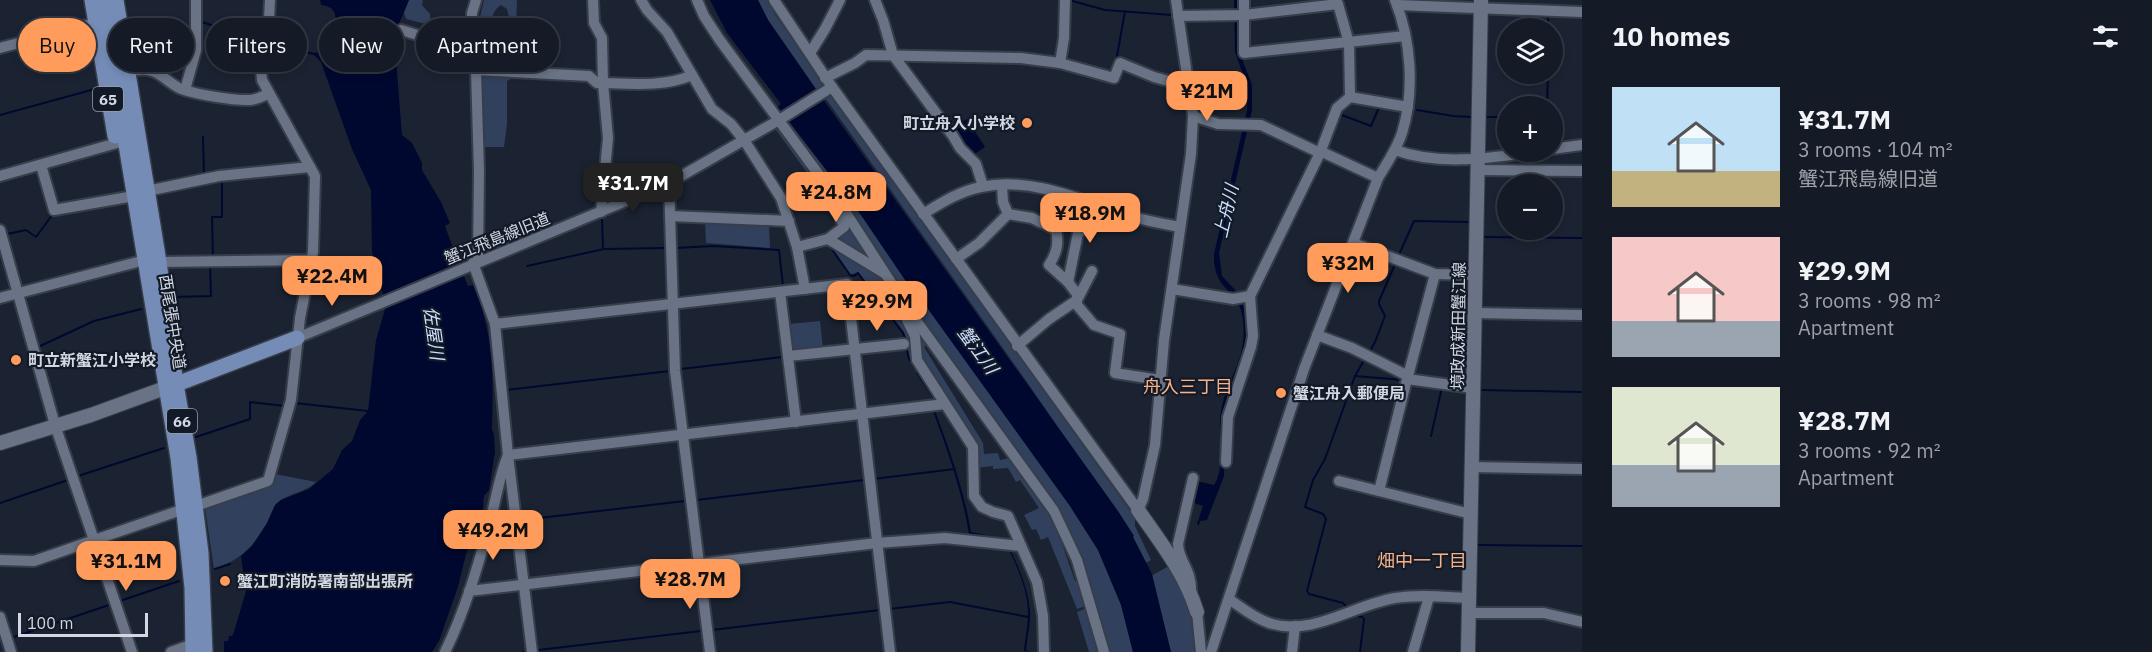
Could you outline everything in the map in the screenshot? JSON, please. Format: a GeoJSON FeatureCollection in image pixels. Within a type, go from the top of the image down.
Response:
{"type":"FeatureCollection","features":[{"type":"Feature","properties":{"kind":"main road","name":"65"},"geometry":{"type":"LineString","coordinates":[[92,0],[110,8],[117,143],[141,194]]}},
{"type":"Feature","properties":{"kind":"main road","name":"境政成新田蟹江線"},"geometry":{"type":"LineString","coordinates":[[1468,652],[1481,4]]}},
{"type":"Feature","properties":{"kind":"main road","name":"西尾張中央道"},"geometry":{"type":"LineString","coordinates":[[110,8],[190,508],[192,588],[197,649]]}},
{"type":"Feature","properties":{"kind":"main road","name":"65"},"geometry":{"type":"LineString","coordinates":[[137,72],[142,102],[141,194]]}},
{"type":"Feature","properties":{"kind":"main road"},"geometry":{"type":"LineString","coordinates":[[0,442],[91,415],[297,338]]}},
{"type":"Feature","properties":{"kind":"main road"},"geometry":{"type":"LineString","coordinates":[[1138,510],[1176,564],[1191,592],[1197,612]]}},
{"type":"Feature","properties":{"kind":"street"},"geometry":{"type":"LineString","coordinates":[[185,90],[196,50],[196,0]]}},
{"type":"Feature","properties":{"kind":"street"},"geometry":{"type":"LineString","coordinates":[[0,560],[34,561],[268,481],[291,400],[297,338],[312,260],[315,176],[262,80],[260,58],[269,19],[269,0]]}},
{"type":"Feature","properties":{"kind":"street"},"geometry":{"type":"LineString","coordinates":[[472,18],[476,0]]}},
{"type":"Feature","properties":{"kind":"street"},"geometry":{"type":"LineString","coordinates":[[594,0],[594,23],[602,38],[608,151],[601,212]]}},
{"type":"Feature","properties":{"kind":"street"},"geometry":{"type":"LineString","coordinates":[[641,0],[667,33],[712,109],[732,123],[781,198],[797,247],[805,290]]}},
{"type":"Feature","properties":{"kind":"street"},"geometry":{"type":"LineString","coordinates":[[697,0],[719,39],[780,119],[831,191],[910,312],[1054,511],[1077,560],[1104,652]]}},
{"type":"Feature","properties":{"kind":"street"},"geometry":{"type":"LineString","coordinates":[[774,0],[810,53],[827,86],[1138,510],[1143,499],[1155,445],[1160,380],[1191,154],[1192,116],[1176,0]]}},
{"type":"Feature","properties":{"kind":"street"},"geometry":{"type":"LineString","coordinates":[[810,53],[840,0]]}},
{"type":"Feature","properties":{"kind":"street"},"geometry":{"type":"LineString","coordinates":[[874,0],[883,20],[893,55],[960,148],[976,164],[983,186]]}},
{"type":"Feature","properties":{"kind":"street"},"geometry":{"type":"LineString","coordinates":[[1060,63],[1064,38],[1065,0]]}},
{"type":"Feature","properties":{"kind":"street"},"geometry":{"type":"LineString","coordinates":[[1244,0],[1239,15],[1244,53],[1406,36]]}},
{"type":"Feature","properties":{"kind":"street"},"geometry":{"type":"LineString","coordinates":[[1178,16],[1239,15],[1298,4],[1338,2],[1349,43],[1350,97]]}},
{"type":"Feature","properties":{"kind":"street"},"geometry":{"type":"LineString","coordinates":[[1211,652],[1317,335],[1378,178],[1402,134],[1408,107],[1408,48],[1396,3],[1481,4],[1582,12]]}},
{"type":"Feature","properties":{"kind":"street"},"geometry":{"type":"LineString","coordinates":[[0,48],[110,8]]}},
{"type":"Feature","properties":{"kind":"street","name":"蟹江飛島線旧道"},"geometry":{"type":"LineString","coordinates":[[297,338],[669,183],[780,119],[866,55],[1021,58],[1060,63],[1114,78],[1120,63],[1154,77],[1189,87]]}},
{"type":"Feature","properties":{"kind":"street"},"geometry":{"type":"LineString","coordinates":[[156,72],[185,90],[251,100],[268,94]]}},
{"type":"Feature","properties":{"kind":"street"},"geometry":{"type":"LineString","coordinates":[[476,72],[479,171],[476,263],[495,324],[532,652]]}},
{"type":"Feature","properties":{"kind":"street"},"geometry":{"type":"LineString","coordinates":[[524,72],[589,76],[597,83],[648,83],[683,80],[692,75]]}},
{"type":"Feature","properties":{"kind":"street"},"geometry":{"type":"LineString","coordinates":[[1350,97],[1408,107]]}},
{"type":"Feature","properties":{"kind":"street"},"geometry":{"type":"LineString","coordinates":[[1226,462],[1228,417],[1253,336],[1242,298],[1320,152],[1337,108],[1350,97]]}},
{"type":"Feature","properties":{"kind":"street"},"geometry":{"type":"LineString","coordinates":[[1192,116],[1218,123],[1261,125],[1378,178]]}},
{"type":"Feature","properties":{"kind":"street"},"geometry":{"type":"LineString","coordinates":[[0,176],[117,143]]}},
{"type":"Feature","properties":{"kind":"street"},"geometry":{"type":"LineString","coordinates":[[1563,148],[1582,145]]}},
{"type":"Feature","properties":{"kind":"street"},"geometry":{"type":"LineString","coordinates":[[1395,150],[1409,155],[1478,165],[1582,171]]}},
{"type":"Feature","properties":{"kind":"street"},"geometry":{"type":"LineString","coordinates":[[1478,165],[1497,161]]}},
{"type":"Feature","properties":{"kind":"street"},"geometry":{"type":"LineString","coordinates":[[41,165],[54,210],[141,194],[219,176],[310,167]]}},
{"type":"Feature","properties":{"kind":"street"},"geometry":{"type":"LineString","coordinates":[[669,183],[675,371],[710,652]]}},
{"type":"Feature","properties":{"kind":"street"},"geometry":{"type":"LineString","coordinates":[[923,214],[953,196],[983,186],[1002,185],[1052,191],[1133,217],[1180,227]]}},
{"type":"Feature","properties":{"kind":"street"},"geometry":{"type":"LineString","coordinates":[[1002,185],[1003,202],[1008,214]]}},
{"type":"Feature","properties":{"kind":"street"},"geometry":{"type":"LineString","coordinates":[[797,247],[828,239],[844,227],[831,191]]}},
{"type":"Feature","properties":{"kind":"street"},"geometry":{"type":"LineString","coordinates":[[1068,282],[1078,233],[1086,228],[1094,204]]}},
{"type":"Feature","properties":{"kind":"street"},"geometry":{"type":"LineString","coordinates":[[956,259],[979,243],[1008,214]]}},
{"type":"Feature","properties":{"kind":"street"},"geometry":{"type":"LineString","coordinates":[[1008,214],[1032,218],[1056,230],[1057,249],[1049,264],[1077,294],[1077,305],[1094,325],[1120,334],[1115,372],[1160,380]]}},
{"type":"Feature","properties":{"kind":"street"},"geometry":{"type":"LineString","coordinates":[[670,216],[789,221]]}},
{"type":"Feature","properties":{"kind":"street"},"geometry":{"type":"LineString","coordinates":[[0,230],[55,424],[132,652]]}},
{"type":"Feature","properties":{"kind":"street"},"geometry":{"type":"LineString","coordinates":[[828,239],[885,273]]}},
{"type":"Feature","properties":{"kind":"street"},"geometry":{"type":"LineString","coordinates":[[1353,243],[1435,274],[1475,275]]}},
{"type":"Feature","properties":{"kind":"street"},"geometry":{"type":"LineString","coordinates":[[0,298],[152,261],[312,260]]}},
{"type":"Feature","properties":{"kind":"street"},"geometry":{"type":"LineString","coordinates":[[1017,346],[1049,318],[1077,300],[1092,271]]}},
{"type":"Feature","properties":{"kind":"street"},"geometry":{"type":"LineString","coordinates":[[1379,491],[1435,274]]}},
{"type":"Feature","properties":{"kind":"street"},"geometry":{"type":"LineString","coordinates":[[495,324],[847,284],[890,652]]}},
{"type":"Feature","properties":{"kind":"street"},"geometry":{"type":"LineString","coordinates":[[1172,289],[1242,298]]}},
{"type":"Feature","properties":{"kind":"street"},"geometry":{"type":"LineString","coordinates":[[780,292],[796,422]]}},
{"type":"Feature","properties":{"kind":"street"},"geometry":{"type":"LineString","coordinates":[[910,312],[907,320],[915,336],[917,360],[973,447],[975,496],[982,507],[993,513],[1008,516],[1012,546],[1037,582],[1043,616],[1044,652]]}},
{"type":"Feature","properties":{"kind":"street"},"geometry":{"type":"LineString","coordinates":[[1475,313],[1582,315]]}},
{"type":"Feature","properties":{"kind":"street"},"geometry":{"type":"LineString","coordinates":[[1317,335],[1352,348],[1408,377],[1473,388]]}},
{"type":"Feature","properties":{"kind":"street"},"geometry":{"type":"LineString","coordinates":[[788,356],[904,344]]}},
{"type":"Feature","properties":{"kind":"street"},"geometry":{"type":"LineString","coordinates":[[508,455],[945,404]]}},
{"type":"Feature","properties":{"kind":"street"},"geometry":{"type":"LineString","coordinates":[[445,652],[460,619],[469,591],[490,521],[502,469],[508,455]]}},
{"type":"Feature","properties":{"kind":"street"},"geometry":{"type":"LineString","coordinates":[[1472,467],[1582,469]]}},
{"type":"Feature","properties":{"kind":"street"},"geometry":{"type":"LineString","coordinates":[[1191,592],[1192,579],[1179,552],[1178,544],[1193,478]]}},
{"type":"Feature","properties":{"kind":"street"},"geometry":{"type":"LineString","coordinates":[[1339,481],[1471,514]]}},
{"type":"Feature","properties":{"kind":"street"},"geometry":{"type":"LineString","coordinates":[[469,591],[877,543],[953,537],[1012,546]]}},
{"type":"Feature","properties":{"kind":"street"},"geometry":{"type":"LineString","coordinates":[[1413,652],[1430,597]]}},
{"type":"Feature","properties":{"kind":"street"},"geometry":{"type":"LineString","coordinates":[[1229,599],[1268,623],[1295,626],[1319,624],[1348,611],[1395,598],[1469,598]]}},
{"type":"Feature","properties":{"kind":"street"},"geometry":{"type":"LineString","coordinates":[[1197,612],[1201,652]]}},
{"type":"Feature","properties":{"kind":"street"},"geometry":{"type":"LineString","coordinates":[[1469,613],[1544,613],[1582,621]]}},
{"type":"Feature","properties":{"kind":"street"},"geometry":{"type":"LineString","coordinates":[[0,617],[11,652]]}},
{"type":"Feature","properties":{"kind":"street"},"geometry":{"type":"LineString","coordinates":[[1293,652],[1295,626]]}},
{"type":"Feature","properties":{"kind":"street"},"geometry":{"type":"LineString","coordinates":[[171,652],[197,649]]}},
{"type":"Feature","properties":{"kind":"shaded area"},"geometry":{"type":"Polygon","coordinates":[[[409,0],[423,0],[422,5],[430,14],[430,18],[416,18],[416,22],[406,19],[404,12],[409,0]]]}},
{"type":"Feature","properties":{"kind":"shaded area"},"geometry":{"type":"Polygon","coordinates":[[[484,0],[517,0],[516,18],[509,18],[507,9],[501,5],[492,18],[480,18],[484,0]]]}},
{"type":"Feature","properties":{"kind":"shaded area"},"geometry":{"type":"Polygon","coordinates":[[[758,0],[768,0],[775,15],[822,80],[822,87],[817,90],[768,20],[758,0]]]}},
{"type":"Feature","properties":{"kind":"shaded area"},"geometry":{"type":"Polygon","coordinates":[[[479,74],[513,75],[513,78],[507,81],[507,124],[504,147],[483,147],[479,74]]]}},
{"type":"Feature","properties":{"kind":"shaded area"},"geometry":{"type":"Polygon","coordinates":[[[822,97],[833,97],[1135,518],[1135,526],[1151,560],[1146,563],[1133,537],[1027,382],[826,99],[822,97]]]}},
{"type":"Feature","properties":{"kind":"shaded area"},"geometry":{"type":"Polygon","coordinates":[[[786,119],[861,215],[916,296],[918,295],[1070,506],[1098,550],[1121,604],[1133,652],[1107,652],[1077,553],[948,359],[784,123],[786,119]]]}},
{"type":"Feature","properties":{"kind":"shaded area"},"geometry":{"type":"Polygon","coordinates":[[[774,127],[786,134],[828,191],[837,214],[774,127]]]}},
{"type":"Feature","properties":{"kind":"shaded area"},"geometry":{"type":"Polygon","coordinates":[[[842,211],[876,265],[832,240],[849,227],[842,211]]]}},
{"type":"Feature","properties":{"kind":"shaded area"},"geometry":{"type":"Polygon","coordinates":[[[705,221],[769,225],[770,248],[706,243],[705,221]]]}},
{"type":"Feature","properties":{"kind":"shaded area"},"geometry":{"type":"Polygon","coordinates":[[[827,241],[882,274],[906,309],[899,315],[911,333],[916,368],[910,358],[904,332],[858,272],[850,275],[827,241]]]}},
{"type":"Feature","properties":{"kind":"shaded area"},"geometry":{"type":"Polygon","coordinates":[[[820,321],[823,349],[792,353],[789,324],[820,321]]]}},
{"type":"Feature","properties":{"kind":"shaded area"},"geometry":{"type":"Polygon","coordinates":[[[915,323],[930,343],[924,347],[983,443],[984,454],[998,453],[1000,460],[1010,458],[1046,509],[1061,541],[1075,581],[1078,581],[1086,606],[1077,609],[1048,537],[1041,540],[1036,529],[1032,530],[1024,515],[1039,508],[1020,480],[1016,482],[1008,468],[993,469],[993,466],[976,468],[975,447],[921,361],[915,323]]]}},
{"type":"Feature","properties":{"kind":"shaded area"},"geometry":{"type":"Polygon","coordinates":[[[275,474],[316,482],[278,502],[252,546],[231,562],[214,569],[205,508],[275,474]]]}},
{"type":"Feature","properties":{"kind":"shaded area"},"geometry":{"type":"Polygon","coordinates":[[[1169,566],[1188,607],[1196,652],[1171,652],[1151,576],[1169,566]]]}},
{"type":"Feature","properties":{"kind":"shaded area"},"geometry":{"type":"Polygon","coordinates":[[[1087,608],[1101,652],[1089,652],[1077,612],[1087,608]]]}},
{"type":"Feature","properties":{"kind":"water"},"geometry":{"type":"Polygon","coordinates":[[[320,0],[409,0],[401,18],[336,18],[331,9],[321,5],[320,0]]]}},
{"type":"Feature","properties":{"kind":"water","name":"蟹江川"},"geometry":{"type":"Polygon","coordinates":[[[710,0],[758,0],[768,20],[815,88],[1134,536],[1152,574],[1171,652],[1133,652],[1121,605],[1098,550],[1070,506],[918,295],[916,296],[861,215],[777,107],[781,104],[727,33],[710,0]]]}},
{"type":"Feature","properties":{"kind":"water","name":"上舟川"},"geometry":{"type":"Polygon","coordinates":[[[1234,0],[1239,0],[1239,51],[1252,85],[1252,110],[1219,253],[1222,276],[1240,295],[1245,311],[1249,311],[1250,335],[1225,420],[1224,476],[1207,520],[1200,521],[1199,525],[1197,524],[1203,506],[1191,502],[1196,481],[1214,485],[1217,478],[1220,462],[1222,407],[1240,358],[1244,330],[1239,305],[1217,275],[1214,254],[1247,110],[1248,89],[1235,52],[1234,0]]]}},
{"type":"Feature","properties":{"kind":"water"},"geometry":{"type":"Polygon","coordinates":[[[319,52],[319,60],[313,54],[319,52]]]}},
{"type":"Feature","properties":{"kind":"water","name":"佐屋川"},"geometry":{"type":"Polygon","coordinates":[[[325,72],[397,72],[402,135],[412,143],[422,163],[422,170],[441,202],[450,223],[445,226],[468,286],[473,285],[478,296],[487,330],[492,372],[492,429],[495,452],[489,490],[484,496],[483,508],[439,641],[432,652],[224,652],[224,641],[228,641],[229,636],[232,636],[234,632],[246,591],[241,556],[252,546],[267,523],[275,505],[281,500],[309,489],[333,469],[342,450],[352,441],[360,420],[368,411],[376,340],[386,306],[372,252],[371,190],[352,149],[325,72]]]}},
{"type":"Feature","properties":{"kind":"water"},"geometry":{"type":"Polygon","coordinates":[[[967,119],[985,147],[973,155],[955,127],[967,119]]]}},
{"type":"Feature","properties":{"kind":"water"},"geometry":{"type":"Polygon","coordinates":[[[933,411],[935,411],[956,471],[971,532],[1005,539],[1021,574],[1030,611],[1026,650],[1030,652],[1024,651],[1028,618],[1027,604],[1016,566],[1004,540],[969,534],[958,487],[933,411]]]}},
{"type":"Feature","properties":{"kind":"waterway"},"geometry":{"type":"LineString","coordinates":[[1069,0],[1105,10],[1172,15]]}},
{"type":"Feature","properties":{"kind":"waterway"},"geometry":{"type":"LineString","coordinates":[[1117,56],[1125,11]]}},
{"type":"Feature","properties":{"kind":"waterway"},"geometry":{"type":"LineString","coordinates":[[199,21],[206,23]]}},
{"type":"Feature","properties":{"kind":"waterway"},"geometry":{"type":"LineString","coordinates":[[307,52],[314,54]]}},
{"type":"Feature","properties":{"kind":"waterway"},"geometry":{"type":"LineString","coordinates":[[1547,96],[1548,84]]}},
{"type":"Feature","properties":{"kind":"waterway"},"geometry":{"type":"LineString","coordinates":[[0,115],[95,89]]}},
{"type":"Feature","properties":{"kind":"waterway"},"geometry":{"type":"LineString","coordinates":[[1339,114],[1371,126],[1380,105]]}},
{"type":"Feature","properties":{"kind":"waterway"},"geometry":{"type":"LineString","coordinates":[[1417,110],[1473,117]]}},
{"type":"Feature","properties":{"kind":"waterway"},"geometry":{"type":"LineString","coordinates":[[1487,117],[1497,117]]}},
{"type":"Feature","properties":{"kind":"waterway"},"geometry":{"type":"LineString","coordinates":[[203,137],[204,176]]}},
{"type":"Feature","properties":{"kind":"waterway"},"geometry":{"type":"LineString","coordinates":[[213,258],[212,217],[222,217],[222,180]]}},
{"type":"Feature","properties":{"kind":"waterway"},"geometry":{"type":"LineString","coordinates":[[7,234],[26,230],[36,237],[53,214]]}},
{"type":"Feature","properties":{"kind":"waterway"},"geometry":{"type":"LineString","coordinates":[[602,218],[603,248]]}},
{"type":"Feature","properties":{"kind":"waterway"},"geometry":{"type":"LineString","coordinates":[[1398,257],[1414,221],[1471,222]]}},
{"type":"Feature","properties":{"kind":"waterway"},"geometry":{"type":"LineString","coordinates":[[1484,237],[1582,238]]}},
{"type":"Feature","properties":{"kind":"waterway"},"geometry":{"type":"LineString","coordinates":[[829,245],[850,275],[854,276],[858,273],[906,340]]}},
{"type":"Feature","properties":{"kind":"waterway"},"geometry":{"type":"LineString","coordinates":[[676,248],[713,246],[779,250],[783,286]]}},
{"type":"Feature","properties":{"kind":"waterway"},"geometry":{"type":"LineString","coordinates":[[527,266],[604,249],[665,248]]}},
{"type":"Feature","properties":{"kind":"waterway"},"geometry":{"type":"LineString","coordinates":[[1369,353],[1385,316],[1379,301],[1396,262]]}},
{"type":"Feature","properties":{"kind":"waterway"},"geometry":{"type":"LineString","coordinates":[[174,297],[211,296],[210,265]]}},
{"type":"Feature","properties":{"kind":"waterway"},"geometry":{"type":"LineString","coordinates":[[38,347],[94,321],[141,309]]}},
{"type":"Feature","properties":{"kind":"waterway"},"geometry":{"type":"LineString","coordinates":[[906,346],[909,359],[915,368]]}},
{"type":"Feature","properties":{"kind":"waterway"},"geometry":{"type":"LineString","coordinates":[[681,369],[782,357]]}},
{"type":"Feature","properties":{"kind":"waterway"},"geometry":{"type":"LineString","coordinates":[[1348,609],[1343,603],[1309,594],[1307,591],[1326,519],[1323,514],[1305,507],[1313,480],[1325,459],[1355,376],[1363,362]]}},
{"type":"Feature","properties":{"kind":"waterway"},"geometry":{"type":"LineString","coordinates":[[506,390],[670,371]]}},
{"type":"Feature","properties":{"kind":"waterway"},"geometry":{"type":"LineString","coordinates":[[917,373],[936,401]]}},
{"type":"Feature","properties":{"kind":"waterway"},"geometry":{"type":"LineString","coordinates":[[1355,376],[1403,380]]}},
{"type":"Feature","properties":{"kind":"waterway"},"geometry":{"type":"LineString","coordinates":[[1431,436],[1442,387]]}},
{"type":"Feature","properties":{"kind":"waterway"},"geometry":{"type":"LineString","coordinates":[[1482,390],[1582,392]]}},
{"type":"Feature","properties":{"kind":"waterway"},"geometry":{"type":"LineString","coordinates":[[196,437],[250,419],[250,402],[285,406]]}},
{"type":"Feature","properties":{"kind":"waterway"},"geometry":{"type":"LineString","coordinates":[[295,403],[368,411]]}},
{"type":"Feature","properties":{"kind":"waterway"},"geometry":{"type":"LineString","coordinates":[[78,476],[164,448]]}},
{"type":"Feature","properties":{"kind":"waterway"},"geometry":{"type":"LineString","coordinates":[[873,479],[955,469]]}},
{"type":"Feature","properties":{"kind":"waterway"},"geometry":{"type":"LineString","coordinates":[[0,503],[68,480]]}},
{"type":"Feature","properties":{"kind":"waterway"},"geometry":{"type":"LineString","coordinates":[[696,500],[864,480]]}},
{"type":"Feature","properties":{"kind":"waterway"},"geometry":{"type":"LineString","coordinates":[[522,520],[685,501]]}},
{"type":"Feature","properties":{"kind":"waterway"},"geometry":{"type":"LineString","coordinates":[[494,523],[510,521]]}},
{"type":"Feature","properties":{"kind":"waterway"},"geometry":{"type":"LineString","coordinates":[[1478,545],[1582,546]]}},
{"type":"Feature","properties":{"kind":"waterway"},"geometry":{"type":"LineString","coordinates":[[215,569],[230,564]]}},
{"type":"Feature","properties":{"kind":"waterway"},"geometry":{"type":"LineString","coordinates":[[120,601],[179,581]]}},
{"type":"Feature","properties":{"kind":"waterway"},"geometry":{"type":"LineString","coordinates":[[889,609],[950,602],[1028,617]]}},
{"type":"Feature","properties":{"kind":"waterway"},"geometry":{"type":"LineString","coordinates":[[11,638],[109,605]]}},
{"type":"Feature","properties":{"kind":"waterway"},"geometry":{"type":"LineString","coordinates":[[712,630],[880,610]]}},
{"type":"Feature","properties":{"kind":"waterway"},"geometry":{"type":"LineString","coordinates":[[1354,615],[1364,619],[1360,652]]}},
{"type":"Feature","properties":{"kind":"waterway"},"geometry":{"type":"LineString","coordinates":[[538,650],[701,631]]}},
{"type":"Feature","properties":{"kind":"place","name":"町立舟入小学校"},"geometry":{"type":"Point","coordinates":[1027,123]}},
{"type":"Feature","properties":{"kind":"place","name":"町立新蟹江小学校"},"geometry":{"type":"Point","coordinates":[16,360]}},
{"type":"Feature","properties":{"kind":"place","name":"蟹江舟入郵便局"},"geometry":{"type":"Point","coordinates":[1281,393]}},
{"type":"Feature","properties":{"kind":"place","name":"蟹江町消防署南部出張所"},"geometry":{"type":"Point","coordinates":[225,581]}},
{"type":"Feature","properties":{"kind":"district","name":"舟入三丁目"},"geometry":{"type":"Point","coordinates":[1188,386]}},
{"type":"Feature","properties":{"kind":"district","name":"畑中一丁目"},"geometry":{"type":"Point","coordinates":[1422,560]}}]}
